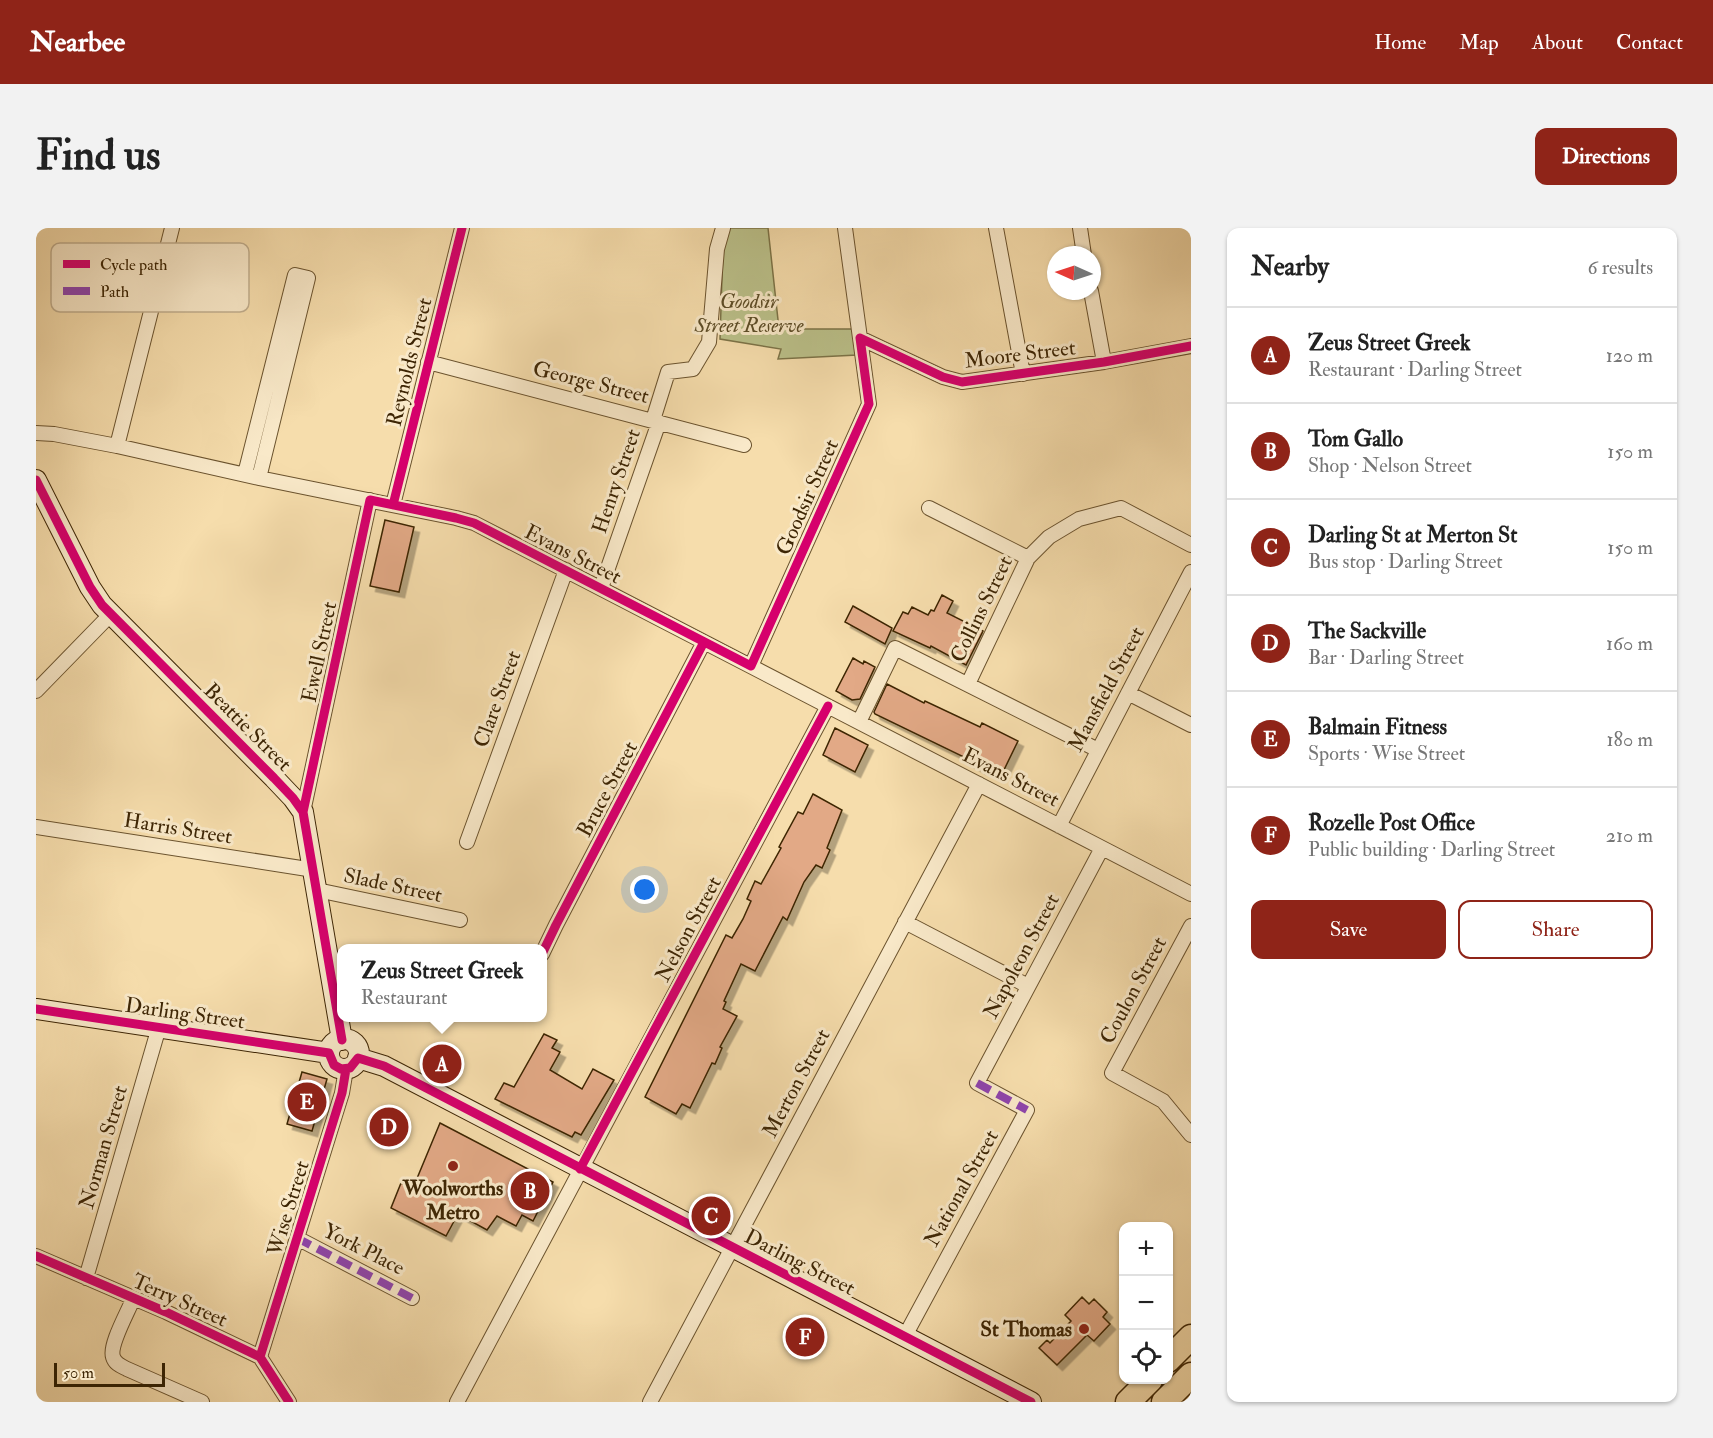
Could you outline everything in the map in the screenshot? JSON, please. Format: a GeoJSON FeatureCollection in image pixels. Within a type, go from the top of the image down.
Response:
{"type":"FeatureCollection","features":[{"type":"Feature","properties":{"kind":"highway"},"geometry":{"type":"LineString","coordinates":[[1173,1355],[1191,1337]]}},
{"type":"Feature","properties":{"kind":"highway"},"geometry":{"type":"LineString","coordinates":[[1164,1402],[1191,1375]]}},
{"type":"Feature","properties":{"kind":"highway"},"geometry":{"type":"LineString","coordinates":[[1128,1402],[1146,1384]]}},
{"type":"Feature","properties":{"kind":"street"},"geometry":{"type":"LineString","coordinates":[[168,243],[172,228]]}},
{"type":"Feature","properties":{"kind":"street","name":"Reynolds Street"},"geometry":{"type":"LineString","coordinates":[[393,505],[462,228]]}},
{"type":"Feature","properties":{"kind":"street","name":"Henry Street"},"geometry":{"type":"LineString","coordinates":[[601,588],[656,421],[668,372],[693,369],[709,342],[717,249],[723,228]]}},
{"type":"Feature","properties":{"kind":"street","name":"Goodsir Street"},"geometry":{"type":"LineString","coordinates":[[751,666],[869,404],[845,228]]}},
{"type":"Feature","properties":{"kind":"street"},"geometry":{"type":"LineString","coordinates":[[996,228],[1023,374]]}},
{"type":"Feature","properties":{"kind":"street"},"geometry":{"type":"LineString","coordinates":[[1080,228],[1083,246]]}},
{"type":"Feature","properties":{"kind":"street"},"geometry":{"type":"LineString","coordinates":[[295,275],[308,278],[286,373],[252,476],[271,369],[295,275]]}},
{"type":"Feature","properties":{"kind":"street"},"geometry":{"type":"LineString","coordinates":[[1093,300],[1104,362]]}},
{"type":"Feature","properties":{"kind":"street"},"geometry":{"type":"LineString","coordinates":[[117,446],[151,312]]}},
{"type":"Feature","properties":{"kind":"street","name":"Moore Street"},"geometry":{"type":"LineString","coordinates":[[860,338],[943,377],[962,382],[1104,362],[1191,346]]}},
{"type":"Feature","properties":{"kind":"street","name":"George Street"},"geometry":{"type":"LineString","coordinates":[[428,362],[744,445]]}},
{"type":"Feature","properties":{"kind":"street"},"geometry":{"type":"LineString","coordinates":[[271,369],[286,373]]}},
{"type":"Feature","properties":{"kind":"street","name":"Evans Street"},"geometry":{"type":"LineString","coordinates":[[36,433],[54,434],[117,446],[474,523],[1191,894]]}},
{"type":"Feature","properties":{"kind":"street","name":"Beattie Street"},"geometry":{"type":"LineString","coordinates":[[38,492],[90,587],[111,614],[274,778],[303,812],[317,890],[335,1046]]}},
{"type":"Feature","properties":{"kind":"street","name":"Ewell Street"},"geometry":{"type":"LineString","coordinates":[[303,812],[370,500]]}},
{"type":"Feature","properties":{"kind":"street"},"geometry":{"type":"LineString","coordinates":[[930,508],[1028,558]]}},
{"type":"Feature","properties":{"kind":"street","name":"Collins Street"},"geometry":{"type":"LineString","coordinates":[[968,684],[1028,558],[1049,537],[1079,519],[1121,508],[1191,545]]}},
{"type":"Feature","properties":{"kind":"street","name":"Clare Street"},"geometry":{"type":"LineString","coordinates":[[467,842],[567,570]]}},
{"type":"Feature","properties":{"kind":"street","name":"Mansfield Street"},"geometry":{"type":"LineString","coordinates":[[1059,826],[1189,581]]}},
{"type":"Feature","properties":{"kind":"street"},"geometry":{"type":"LineString","coordinates":[[36,691],[111,614]]}},
{"type":"Feature","properties":{"kind":"street","name":"Bruce Street"},"geometry":{"type":"LineString","coordinates":[[547,945],[704,642]]}},
{"type":"Feature","properties":{"kind":"street"},"geometry":{"type":"LineString","coordinates":[[859,722],[895,648],[1098,750]]}},
{"type":"Feature","properties":{"kind":"street"},"geometry":{"type":"LineString","coordinates":[[1128,693],[1191,725]]}},
{"type":"Feature","properties":{"kind":"street","name":"Nelson Street"},"geometry":{"type":"LineString","coordinates":[[457,1402],[828,706]]}},
{"type":"Feature","properties":{"kind":"street","name":"Merton Street"},"geometry":{"type":"LineString","coordinates":[[650,1402],[979,784]]}},
{"type":"Feature","properties":{"kind":"street","name":"Harris Street"},"geometry":{"type":"LineString","coordinates":[[36,827],[314,870]]}},
{"type":"Feature","properties":{"kind":"street","name":"Napoleon Street"},"geometry":{"type":"LineString","coordinates":[[976,1083],[1102,848]]}},
{"type":"Feature","properties":{"kind":"street","name":"Slade Street"},"geometry":{"type":"LineString","coordinates":[[317,890],[460,921]]}},
{"type":"Feature","properties":{"kind":"street"},"geometry":{"type":"LineString","coordinates":[[905,922],[1028,986]]}},
{"type":"Feature","properties":{"kind":"street","name":"Coulon Street"},"geometry":{"type":"LineString","coordinates":[[1191,926],[1112,1073],[1163,1101],[1191,1135]]}},
{"type":"Feature","properties":{"kind":"street","name":"Darling Street"},"geometry":{"type":"LineString","coordinates":[[36,1009],[159,1027],[335,1046]]}},
{"type":"Feature","properties":{"kind":"street","name":"Norman Street"},"geometry":{"type":"LineString","coordinates":[[86,1278],[159,1027]]}},
{"type":"Feature","properties":{"kind":"street"},"geometry":{"type":"LineString","coordinates":[[347,1040],[355,1044],[358,1048],[352,1063],[334,1065],[335,1046],[347,1040]]}},
{"type":"Feature","properties":{"kind":"street","name":"Darling Street"},"geometry":{"type":"LineString","coordinates":[[352,1063],[384,1066],[1031,1402]]}},
{"type":"Feature","properties":{"kind":"street","name":"Wise Street"},"geometry":{"type":"LineString","coordinates":[[260,1357],[352,1063]]}},
{"type":"Feature","properties":{"kind":"street","name":"National Street"},"geometry":{"type":"LineString","coordinates":[[905,1336],[1027,1110],[976,1083]]}},
{"type":"Feature","properties":{"kind":"street","name":"York Place"},"geometry":{"type":"LineString","coordinates":[[297,1238],[412,1298]]}},
{"type":"Feature","properties":{"kind":"street","name":"Terry Street"},"geometry":{"type":"LineString","coordinates":[[36,1256],[166,1312],[260,1357]]}},
{"type":"Feature","properties":{"kind":"street"},"geometry":{"type":"LineString","coordinates":[[133,1299],[112,1348],[113,1360],[118,1365],[202,1402]]}},
{"type":"Feature","properties":{"kind":"street"},"geometry":{"type":"LineString","coordinates":[[260,1357],[289,1402]]}},
{"type":"Feature","properties":{"kind":"green space","name":"Goodsir Street Reserve"},"geometry":{"type":"Polygon","coordinates":[[[728,228],[768,228],[779,329],[856,329],[857,355],[778,359],[781,349],[720,339],[723,245],[728,228]]]}},
{"type":"Feature","properties":{"kind":"building"},"geometry":{"type":"Polygon","coordinates":[[[385,520],[414,527],[399,592],[370,586],[385,520]]]}},
{"type":"Feature","properties":{"kind":"building"},"geometry":{"type":"Polygon","coordinates":[[[942,595],[953,601],[947,613],[983,631],[966,665],[931,646],[930,648],[893,631],[903,612],[908,614],[912,607],[928,615],[931,610],[934,611],[942,595]]]}},
{"type":"Feature","properties":{"kind":"building"},"geometry":{"type":"Polygon","coordinates":[[[853,606],[892,628],[885,644],[845,622],[853,606]]]}},
{"type":"Feature","properties":{"kind":"building"},"geometry":{"type":"Polygon","coordinates":[[[853,658],[875,667],[860,699],[852,700],[836,691],[853,658]]]}},
{"type":"Feature","properties":{"kind":"building"},"geometry":{"type":"Polygon","coordinates":[[[887,684],[924,703],[925,701],[980,727],[982,723],[1018,741],[1001,776],[982,767],[981,769],[963,759],[964,757],[875,714],[887,684]]]}},
{"type":"Feature","properties":{"kind":"building"},"geometry":{"type":"Polygon","coordinates":[[[835,728],[868,745],[855,772],[823,755],[835,728]]]}},
{"type":"Feature","properties":{"kind":"building"},"geometry":{"type":"Polygon","coordinates":[[[813,794],[842,810],[827,848],[830,850],[822,868],[816,865],[804,882],[787,920],[783,917],[755,971],[741,964],[724,1001],[726,1002],[723,1009],[737,1016],[720,1047],[722,1048],[715,1064],[712,1063],[690,1108],[682,1104],[676,1114],[645,1097],[726,935],[732,938],[743,919],[751,901],[747,899],[755,881],[761,884],[798,812],[803,814],[813,794]]]}},
{"type":"Feature","properties":{"kind":"building"},"geometry":{"type":"Polygon","coordinates":[[[544,1034],[557,1040],[552,1048],[560,1052],[550,1070],[582,1089],[593,1069],[614,1080],[581,1135],[575,1132],[572,1137],[495,1099],[504,1083],[514,1087],[544,1034]]]}},
{"type":"Feature","properties":{"kind":"building"},"geometry":{"type":"Polygon","coordinates":[[[302,1072],[327,1079],[312,1131],[287,1124],[302,1072]]]}},
{"type":"Feature","properties":{"kind":"building"},"geometry":{"type":"Polygon","coordinates":[[[440,1123],[553,1182],[533,1221],[522,1215],[516,1226],[497,1216],[487,1230],[458,1214],[446,1236],[391,1208],[401,1183],[413,1188],[440,1123]]]}},
{"type":"Feature","properties":{"kind":"building","name":"St Thomas"},"geometry":{"type":"Polygon","coordinates":[[[1082,1297],[1089,1304],[1094,1299],[1107,1312],[1103,1317],[1110,1324],[1094,1341],[1087,1335],[1057,1365],[1039,1348],[1047,1340],[1050,1343],[1071,1321],[1065,1315],[1082,1297]]]}},
{"type":"Feature","properties":{"kind":"marked path"},"geometry":{"type":"LineString","coordinates":[[977,1083],[1027,1110]]}},
{"type":"Feature","properties":{"kind":"marked path"},"geometry":{"type":"LineString","coordinates":[[297,1238],[412,1298]]}},
{"type":"Feature","properties":{"kind":"cycle path"},"geometry":{"type":"LineString","coordinates":[[393,505],[462,228]]}},
{"type":"Feature","properties":{"kind":"cycle path"},"geometry":{"type":"LineString","coordinates":[[860,338],[943,377],[962,382],[1104,362],[1191,346]]}},
{"type":"Feature","properties":{"kind":"cycle path"},"geometry":{"type":"LineString","coordinates":[[303,812],[370,500],[474,523],[751,666],[869,404],[860,338]]}},
{"type":"Feature","properties":{"kind":"cycle path"},"geometry":{"type":"LineString","coordinates":[[36,480],[90,587],[102,605],[274,778],[303,812],[337,1011]]}},
{"type":"Feature","properties":{"kind":"cycle path"},"geometry":{"type":"LineString","coordinates":[[547,944],[704,642]]}},
{"type":"Feature","properties":{"kind":"cycle path"},"geometry":{"type":"LineString","coordinates":[[580,1169],[828,706]]}},
{"type":"Feature","properties":{"kind":"cycle path"},"geometry":{"type":"LineString","coordinates":[[36,1009],[329,1053],[334,1065],[341,1069],[350,1068],[358,1058],[384,1066],[1031,1402]]}},
{"type":"Feature","properties":{"kind":"cycle path"},"geometry":{"type":"LineString","coordinates":[[339,1022],[342,1040]]}},
{"type":"Feature","properties":{"kind":"cycle path"},"geometry":{"type":"LineString","coordinates":[[260,1357],[342,1093],[346,1069]]}},
{"type":"Feature","properties":{"kind":"cycle path"},"geometry":{"type":"LineString","coordinates":[[36,1256],[166,1312],[260,1357],[289,1402]]}},
{"type":"Feature","properties":{"kind":"place","name":"Zeus Street Greek"},"geometry":{"type":"Point","coordinates":[442,1064]}},
{"type":"Feature","properties":{"kind":"place","name":"Balmain Fitness"},"geometry":{"type":"Point","coordinates":[307,1102]}},
{"type":"Feature","properties":{"kind":"place","name":"The Sackville"},"geometry":{"type":"Point","coordinates":[389,1127]}},
{"type":"Feature","properties":{"kind":"place","name":"Woolworths Metro"},"geometry":{"type":"Point","coordinates":[453,1166]}},
{"type":"Feature","properties":{"kind":"place","name":"Tom Gallo"},"geometry":{"type":"Point","coordinates":[530,1191]}},
{"type":"Feature","properties":{"kind":"place","name":"Darling St at Merton St"},"geometry":{"type":"Point","coordinates":[711,1216]}},
{"type":"Feature","properties":{"kind":"place","name":"St Thomas"},"geometry":{"type":"Point","coordinates":[1084,1329]}},
{"type":"Feature","properties":{"kind":"place","name":"Rozelle Post Office"},"geometry":{"type":"Point","coordinates":[805,1337]}}]}
